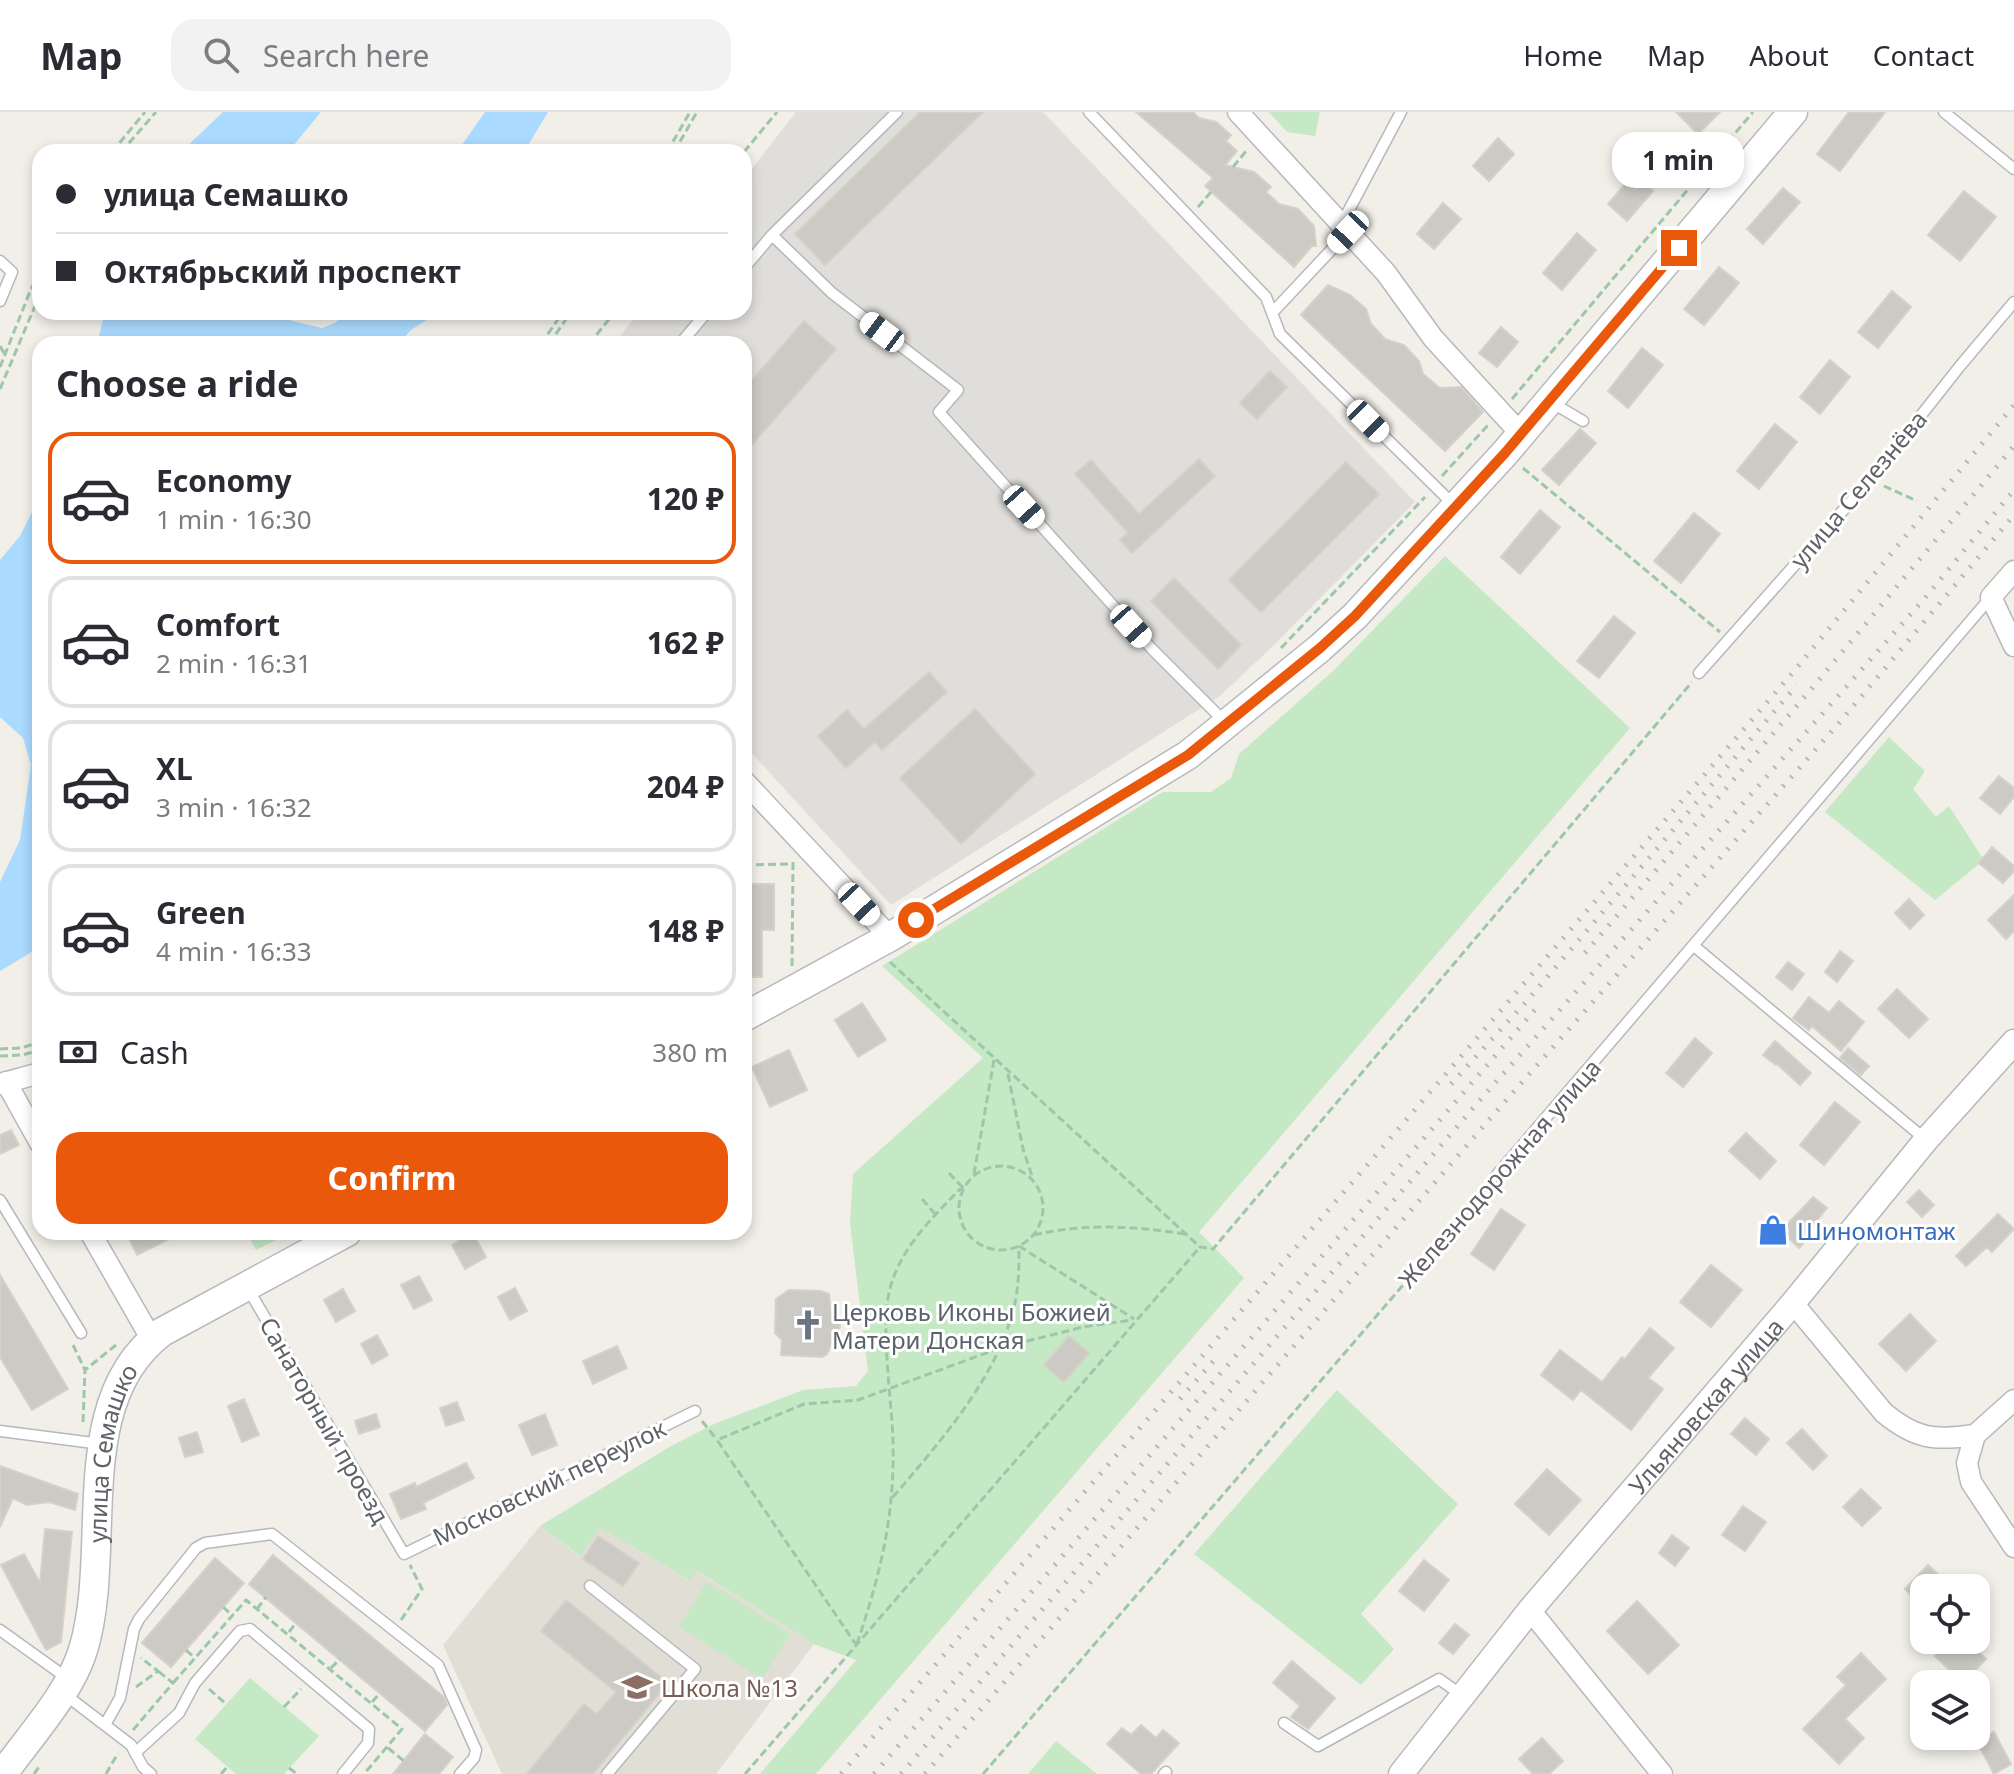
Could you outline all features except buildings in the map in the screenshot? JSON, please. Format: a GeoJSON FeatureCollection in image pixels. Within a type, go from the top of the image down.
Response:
{"type":"FeatureCollection","features":[{"type":"Feature","properties":{"kind":"main road"},"geometry":{"type":"LineString","coordinates":[[752,1013],[885,946],[1188,755],[1228,725],[1355,616],[1456,507],[1518,448],[1558,402],[1793,112]]}},
{"type":"Feature","properties":{"kind":"main road","name":"улица Семашко"},"geometry":{"type":"LineString","coordinates":[[3,1774],[65,1686],[82,1653],[91,1609],[107,1418],[115,1391],[134,1358],[152,1340],[332,1240]]}},
{"type":"Feature","properties":{"kind":"street"},"geometry":{"type":"LineString","coordinates":[[1238,112],[1386,273],[1441,347],[1500,412],[1518,448]]}},
{"type":"Feature","properties":{"kind":"street","name":"Железнодорожная улица"},"geometry":{"type":"LineString","coordinates":[[1991,597],[2014,571]]}},
{"type":"Feature","properties":{"kind":"street"},"geometry":{"type":"LineString","coordinates":[[1991,597],[2014,646]]}},
{"type":"Feature","properties":{"kind":"street"},"geometry":{"type":"LineString","coordinates":[[752,790],[807,848],[885,946]]}},
{"type":"Feature","properties":{"kind":"street","name":"Ульяновская улица"},"geometry":{"type":"LineString","coordinates":[[1401,1774],[1530,1610],[1793,1303],[1926,1140],[2014,1042]]}},
{"type":"Feature","properties":{"kind":"street"},"geometry":{"type":"LineString","coordinates":[[32,1075],[3,1083],[32,1130]]}},
{"type":"Feature","properties":{"kind":"street"},"geometry":{"type":"LineString","coordinates":[[95,1240],[152,1340]]}},
{"type":"Feature","properties":{"kind":"street"},"geometry":{"type":"LineString","coordinates":[[1793,1303],[1884,1413],[1902,1427],[1923,1437],[1947,1439],[1975,1435]]}},
{"type":"Feature","properties":{"kind":"street"},"geometry":{"type":"LineString","coordinates":[[2014,1400],[1975,1435],[1967,1463],[1971,1482],[2014,1547]]}},
{"type":"Feature","properties":{"kind":"street"},"geometry":{"type":"LineString","coordinates":[[1530,1610],[1662,1774]]}},
{"type":"Feature","properties":{"kind":"lane"},"geometry":{"type":"LineString","coordinates":[[752,259],[897,112]]}},
{"type":"Feature","properties":{"kind":"lane"},"geometry":{"type":"LineString","coordinates":[[1089,112],[1266,297],[1280,334],[1456,507]]}},
{"type":"Feature","properties":{"kind":"lane"},"geometry":{"type":"LineString","coordinates":[[1272,313],[1345,228],[1401,112]]}},
{"type":"Feature","properties":{"kind":"lane"},"geometry":{"type":"LineString","coordinates":[[1944,112],[2014,169]]}},
{"type":"Feature","properties":{"kind":"lane"},"geometry":{"type":"LineString","coordinates":[[772,235],[832,293],[958,390],[939,412],[1152,649],[1228,725]]}},
{"type":"Feature","properties":{"kind":"lane"},"geometry":{"type":"LineString","coordinates":[[0,261],[12,272],[0,301]]}},
{"type":"Feature","properties":{"kind":"lane","name":"улица Селезнёва"},"geometry":{"type":"LineString","coordinates":[[1699,673],[1870,480],[2014,302]]}},
{"type":"Feature","properties":{"kind":"lane"},"geometry":{"type":"LineString","coordinates":[[687,336],[700,320]]}},
{"type":"Feature","properties":{"kind":"lane"},"geometry":{"type":"LineString","coordinates":[[1558,402],[1583,421]]}},
{"type":"Feature","properties":{"kind":"lane","name":"Железнодорожная улица"},"geometry":{"type":"LineString","coordinates":[[1496,1176],[1991,597]]}},
{"type":"Feature","properties":{"kind":"lane"},"geometry":{"type":"LineString","coordinates":[[1694,946],[1926,1140]]}},
{"type":"Feature","properties":{"kind":"lane"},"geometry":{"type":"LineString","coordinates":[[0,1200],[81,1333]]}},
{"type":"Feature","properties":{"kind":"lane","name":"Санаторный проезд"},"geometry":{"type":"LineString","coordinates":[[246,1286],[404,1554]]}},
{"type":"Feature","properties":{"kind":"lane","name":"Московский переулок"},"geometry":{"type":"LineString","coordinates":[[404,1554],[695,1411]]}},
{"type":"Feature","properties":{"kind":"lane"},"geometry":{"type":"LineString","coordinates":[[0,1431],[103,1445]]}},
{"type":"Feature","properties":{"kind":"lane"},"geometry":{"type":"LineString","coordinates":[[106,1723],[120,1698],[139,1619],[198,1546],[269,1534],[277,1536],[440,1668],[476,1750],[474,1758],[460,1774]]}},
{"type":"Feature","properties":{"kind":"lane"},"geometry":{"type":"LineString","coordinates":[[590,1586],[695,1669],[607,1774]]}},
{"type":"Feature","properties":{"kind":"lane"},"geometry":{"type":"LineString","coordinates":[[135,1753],[179,1713],[199,1680],[240,1631],[247,1628],[254,1630],[369,1729],[368,1743],[343,1774]]}},
{"type":"Feature","properties":{"kind":"lane"},"geometry":{"type":"LineString","coordinates":[[0,1630],[125,1740],[151,1774]]}},
{"type":"Feature","properties":{"kind":"lane"},"geometry":{"type":"LineString","coordinates":[[1284,1723],[1318,1746],[1439,1679],[1463,1696]]}},
{"type":"Feature","properties":{"kind":"path"},"geometry":{"type":"LineString","coordinates":[[119,144],[145,112]]}},
{"type":"Feature","properties":{"kind":"path"},"geometry":{"type":"LineString","coordinates":[[128,144],[156,112]]}},
{"type":"Feature","properties":{"kind":"path"},"geometry":{"type":"LineString","coordinates":[[672,144],[690,112]]}},
{"type":"Feature","properties":{"kind":"path"},"geometry":{"type":"LineString","coordinates":[[679,144],[697,112]]}},
{"type":"Feature","properties":{"kind":"path"},"geometry":{"type":"LineString","coordinates":[[751,144],[777,112]]}},
{"type":"Feature","properties":{"kind":"path"},"geometry":{"type":"LineString","coordinates":[[1280,649],[1500,412],[1753,112]]}},
{"type":"Feature","properties":{"kind":"path"},"geometry":{"type":"LineString","coordinates":[[1189,216],[1211,192]]}},
{"type":"Feature","properties":{"kind":"path"},"geometry":{"type":"LineString","coordinates":[[0,367],[32,287]]}},
{"type":"Feature","properties":{"kind":"path"},"geometry":{"type":"LineString","coordinates":[[0,389],[32,313]]}},
{"type":"Feature","properties":{"kind":"path"},"geometry":{"type":"LineString","coordinates":[[596,336],[608,320]]}},
{"type":"Feature","properties":{"kind":"path"},"geometry":{"type":"LineString","coordinates":[[0,346],[5,355]]}},
{"type":"Feature","properties":{"kind":"path"},"geometry":{"type":"LineString","coordinates":[[1518,448],[1720,632],[1713,641]]}},
{"type":"Feature","properties":{"kind":"path"},"geometry":{"type":"LineString","coordinates":[[1870,480],[1917,501]]}},
{"type":"Feature","properties":{"kind":"path"},"geometry":{"type":"LineString","coordinates":[[885,946],[1007,1073],[1200,1247],[1213,1249],[1699,673]]}},
{"type":"Feature","properties":{"kind":"path"},"geometry":{"type":"LineString","coordinates":[[752,865],[791,864],[807,848]]}},
{"type":"Feature","properties":{"kind":"path"},"geometry":{"type":"LineString","coordinates":[[791,864],[792,974]]}},
{"type":"Feature","properties":{"kind":"path"},"geometry":{"type":"LineString","coordinates":[[0,1049],[32,1045]]}},
{"type":"Feature","properties":{"kind":"path"},"geometry":{"type":"LineString","coordinates":[[0,1056],[32,1052]]}},
{"type":"Feature","properties":{"kind":"path"},"geometry":{"type":"LineString","coordinates":[[974,1174],[994,1060]]}},
{"type":"Feature","properties":{"kind":"path"},"geometry":{"type":"LineString","coordinates":[[964,1185],[958,1207],[965,1230],[983,1246],[995,1250],[1019,1246],[1032,1236],[1043,1216],[1044,1203],[1023,1149],[1007,1073]]}},
{"type":"Feature","properties":{"kind":"path"},"geometry":{"type":"LineString","coordinates":[[857,1646],[879,1572],[893,1498],[887,1320],[891,1283],[910,1246],[974,1174],[998,1165],[1023,1171],[1033,1179]]}},
{"type":"Feature","properties":{"kind":"path"},"geometry":{"type":"LineString","coordinates":[[949,1173],[964,1185]]}},
{"type":"Feature","properties":{"kind":"path","name":"Железнодорожная улица"},"geometry":{"type":"LineString","coordinates":[[983,1774],[1496,1176]]}},
{"type":"Feature","properties":{"kind":"path"},"geometry":{"type":"LineString","coordinates":[[922,1199],[936,1214]]}},
{"type":"Feature","properties":{"kind":"path"},"geometry":{"type":"LineString","coordinates":[[1032,1236],[1086,1226],[1134,1227],[1185,1234]]}},
{"type":"Feature","properties":{"kind":"path"},"geometry":{"type":"LineString","coordinates":[[1019,1246],[1135,1320]]}},
{"type":"Feature","properties":{"kind":"path"},"geometry":{"type":"LineString","coordinates":[[893,1498],[938,1444],[1000,1348],[1014,1308],[1019,1278],[1019,1246]]}},
{"type":"Feature","properties":{"kind":"path"},"geometry":{"type":"LineString","coordinates":[[745,1774],[1200,1247]]}},
{"type":"Feature","properties":{"kind":"path"},"geometry":{"type":"LineString","coordinates":[[717,1440],[804,1404],[858,1400],[1000,1348],[1083,1327],[1135,1320]]}},
{"type":"Feature","properties":{"kind":"path"},"geometry":{"type":"LineString","coordinates":[[81,1333],[72,1347],[85,1370]]}},
{"type":"Feature","properties":{"kind":"path"},"geometry":{"type":"LineString","coordinates":[[695,1411],[857,1646]]}},
{"type":"Feature","properties":{"kind":"path"},"geometry":{"type":"LineString","coordinates":[[394,1630],[422,1589],[404,1554]]}},
{"type":"Feature","properties":{"kind":"path"},"geometry":{"type":"LineString","coordinates":[[257,1609],[266,1597]]}},
{"type":"Feature","properties":{"kind":"path"},"geometry":{"type":"LineString","coordinates":[[223,1607],[232,1616]]}},
{"type":"Feature","properties":{"kind":"path"},"geometry":{"type":"LineString","coordinates":[[287,1634],[296,1623]]}},
{"type":"Feature","properties":{"kind":"path"},"geometry":{"type":"LineString","coordinates":[[106,1774],[125,1740],[173,1683],[130,1650]]}},
{"type":"Feature","properties":{"kind":"path"},"geometry":{"type":"LineString","coordinates":[[186,1650],[195,1658]]}},
{"type":"Feature","properties":{"kind":"path"},"geometry":{"type":"LineString","coordinates":[[330,1669],[340,1659]]}},
{"type":"Feature","properties":{"kind":"path"},"geometry":{"type":"LineString","coordinates":[[120,1698],[158,1671]]}},
{"type":"Feature","properties":{"kind":"path"},"geometry":{"type":"LineString","coordinates":[[199,1680],[226,1704]]}},
{"type":"Feature","properties":{"kind":"path"},"geometry":{"type":"LineString","coordinates":[[371,1704],[380,1693]]}},
{"type":"Feature","properties":{"kind":"path"},"geometry":{"type":"LineString","coordinates":[[364,1774],[402,1729]]}},
{"type":"Feature","properties":{"kind":"path"},"geometry":{"type":"LineString","coordinates":[[387,1747],[404,1761]]}},
{"type":"Feature","properties":{"kind":"path"},"geometry":{"type":"LineString","coordinates":[[221,1774],[227,1767]]}},
{"type":"Feature","properties":{"kind":"path"},"geometry":{"type":"LineString","coordinates":[[289,1768],[297,1774]]}},
{"type":"Feature","properties":{"kind":"shaded area"},"geometry":{"type":"Polygon","coordinates":[[[796,112],[1043,112],[1415,502],[1220,696],[891,905],[752,754],[752,336],[620,336],[633,320],[752,320],[752,169],[796,112]]]}},
{"type":"Feature","properties":{"kind":"shaded area"},"geometry":{"type":"Polygon","coordinates":[[[540,1526],[579,1556],[600,1527],[688,1580],[696,1571],[814,1644],[716,1774],[502,1774],[443,1645],[540,1526]]]}},
{"type":"Feature","properties":{"kind":"green space"},"geometry":{"type":"Polygon","coordinates":[[[1269,112],[1320,112],[1315,136],[1287,132],[1269,112]]]}},
{"type":"Feature","properties":{"kind":"green space"},"geometry":{"type":"Polygon","coordinates":[[[1445,556],[1630,728],[1199,1232],[1244,1278],[816,1774],[760,1774],[856,1660],[814,1644],[697,1571],[689,1580],[601,1528],[580,1556],[540,1526],[671,1446],[714,1424],[803,1390],[856,1386],[868,1371],[850,1223],[853,1174],[983,1058],[882,966],[1163,792],[1211,792],[1231,778],[1239,754],[1333,671],[1445,556]]]}},
{"type":"Feature","properties":{"kind":"green space"},"geometry":{"type":"Polygon","coordinates":[[[1889,737],[1925,771],[1913,789],[1936,817],[1949,806],[1984,860],[1935,900],[1825,812],[1889,737]]]}},
{"type":"Feature","properties":{"kind":"green space"},"geometry":{"type":"Polygon","coordinates":[[[250,1240],[277,1240],[256,1250],[250,1240]]]}},
{"type":"Feature","properties":{"kind":"green space"},"geometry":{"type":"Polygon","coordinates":[[[1337,1390],[1458,1504],[1361,1614],[1394,1649],[1361,1685],[1194,1554],[1337,1390]]]}},
{"type":"Feature","properties":{"kind":"green space"},"geometry":{"type":"Polygon","coordinates":[[[707,1582],[790,1634],[762,1679],[679,1627],[707,1582]]]}},
{"type":"Feature","properties":{"kind":"green space"},"geometry":{"type":"Polygon","coordinates":[[[250,1678],[319,1736],[284,1774],[236,1774],[195,1739],[250,1678]]]}},
{"type":"Feature","properties":{"kind":"green space"},"geometry":{"type":"Polygon","coordinates":[[[1056,1741],[1097,1774],[1028,1774],[1056,1741]]]}},
{"type":"Feature","properties":{"kind":"water"},"geometry":{"type":"Polygon","coordinates":[[[223,112],[321,112],[295,144],[189,144],[223,112]]]}},
{"type":"Feature","properties":{"kind":"water"},"geometry":{"type":"Polygon","coordinates":[[[485,112],[548,112],[529,144],[463,144],[485,112]]]}},
{"type":"Feature","properties":{"kind":"water"},"geometry":{"type":"Polygon","coordinates":[[[103,320],[291,320],[322,328],[339,320],[427,320],[405,336],[99,336],[103,320]]]}},
{"type":"Feature","properties":{"kind":"water"},"geometry":{"type":"Polygon","coordinates":[[[32,512],[32,952],[0,971],[0,882],[20,840],[31,765],[23,738],[0,717],[0,560],[20,536],[32,512]]]}},
{"type":"Feature","properties":{"kind":"railway"},"geometry":{"type":"LineString","coordinates":[[841,1774],[1794,671],[2014,405]]}},
{"type":"Feature","properties":{"kind":"railway"},"geometry":{"type":"LineString","coordinates":[[1585,953],[2014,446]]}},
{"type":"Feature","properties":{"kind":"railway"},"geometry":{"type":"LineString","coordinates":[[901,1774],[1480,1100],[1925,598],[2014,490]]}},
{"type":"Feature","properties":{"kind":"railway"},"geometry":{"type":"LineString","coordinates":[[925,1774],[1494,1114],[1839,723],[2014,515]]}},
{"type":"Feature","properties":{"kind":"railway"},"geometry":{"type":"LineString","coordinates":[[1451,1084],[1525,1003],[1797,685]]}},
{"type":"Feature","properties":{"kind":"railway"},"geometry":{"type":"LineString","coordinates":[[874,1774],[1540,1004]]}},
{"type":"Feature","properties":{"kind":"railway"},"geometry":{"type":"LineString","coordinates":[[1180,1399],[1217,1357]]}},
{"type":"Feature","properties":{"kind":"place","name":"Шиномонтаж"},"geometry":{"type":"Point","coordinates":[1773,1230]}},
{"type":"Feature","properties":{"kind":"place","name":"Церковь Иконы Божией Матери Донская"},"geometry":{"type":"Point","coordinates":[808,1325]}},
{"type":"Feature","properties":{"kind":"place","name":"Школа №13"},"geometry":{"type":"Point","coordinates":[637,1687]}},
{"type":"Feature","properties":{"kind":"route"},"geometry":{"type":"LineString","coordinates":[[916,920],[1188,755],[1320,648],[1355,616],[1505,453],[1679,248]]}}]}
